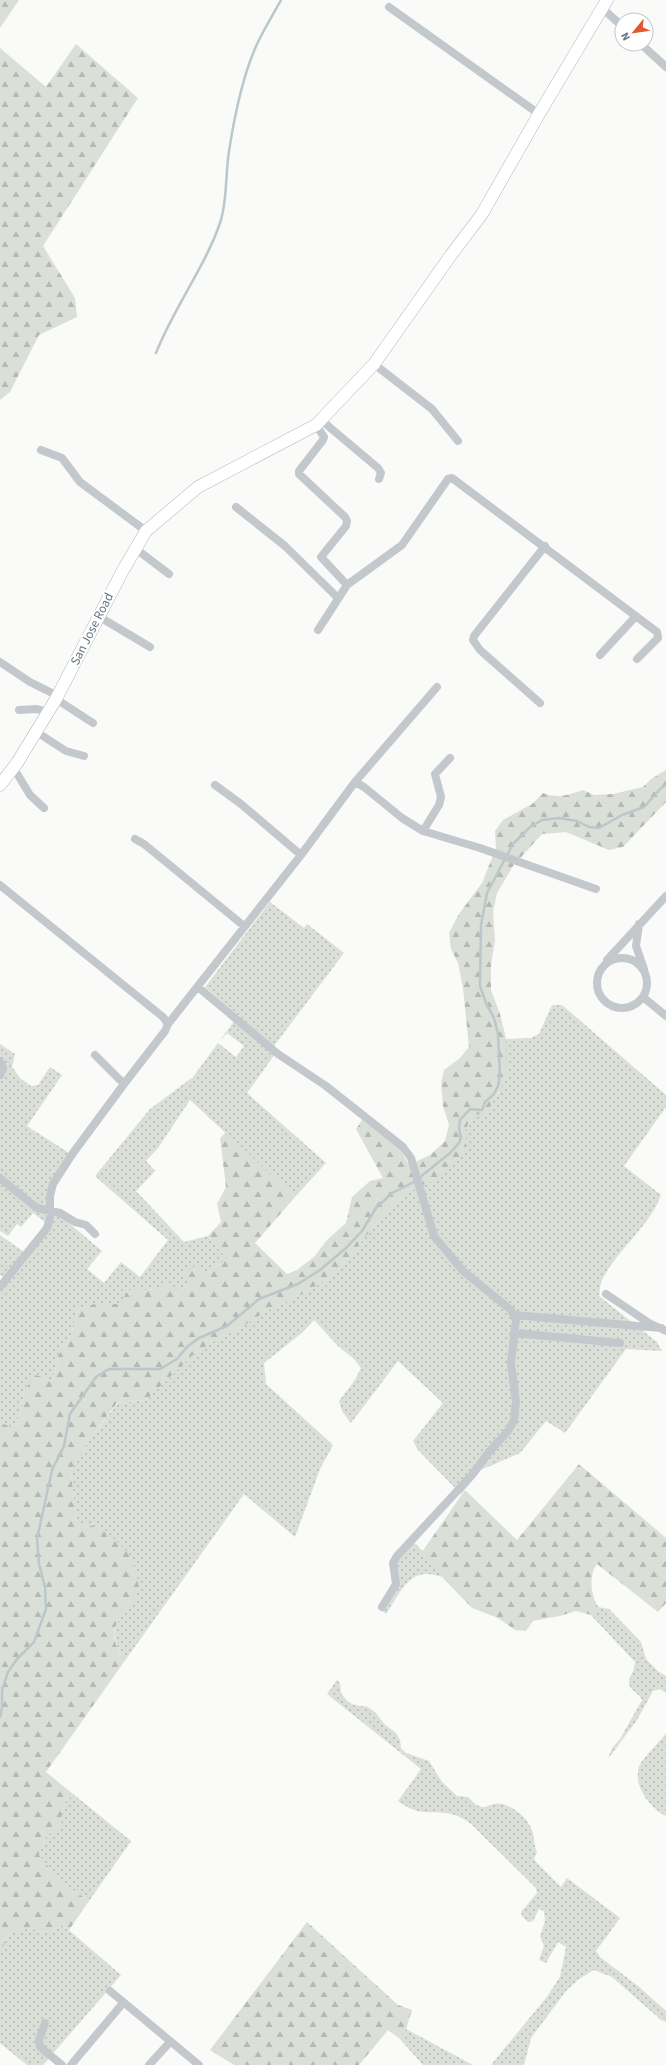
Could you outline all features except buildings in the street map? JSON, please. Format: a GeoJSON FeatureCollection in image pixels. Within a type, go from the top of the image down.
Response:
{"type":"FeatureCollection","features":[{"type":"Feature","properties":{"kind":"street"},"geometry":{"type":"LineString","coordinates":[[605,4],[614,16]]}},
{"type":"Feature","properties":{"kind":"street","name":"San Jose Road"},"geometry":{"type":"LineString","coordinates":[[0,785],[13,768],[57,698],[98,616],[146,531],[198,487],[319,423],[374,364],[451,255],[482,214],[539,114],[605,4]]}},
{"type":"Feature","properties":{"kind":"street"},"geometry":{"type":"LineString","coordinates":[[389,7],[539,114]]}},
{"type":"Feature","properties":{"kind":"street"},"geometry":{"type":"LineString","coordinates":[[650,52],[666,67]]}},
{"type":"Feature","properties":{"kind":"street"},"geometry":{"type":"LineString","coordinates":[[374,364],[432,409],[458,441]]}},
{"type":"Feature","properties":{"kind":"street"},"geometry":{"type":"LineString","coordinates":[[319,423],[378,468],[381,473],[379,479]]}},
{"type":"Feature","properties":{"kind":"street"},"geometry":{"type":"LineString","coordinates":[[319,423],[324,437],[299,471],[299,474],[346,517],[346,526],[321,557],[347,585]]}},
{"type":"Feature","properties":{"kind":"street"},"geometry":{"type":"LineString","coordinates":[[41,450],[62,458],[80,482],[146,531]]}},
{"type":"Feature","properties":{"kind":"street"},"geometry":{"type":"LineString","coordinates":[[318,630],[347,585],[402,546],[448,479],[452,478],[545,546],[659,635],[658,638],[637,659]]}},
{"type":"Feature","properties":{"kind":"street"},"geometry":{"type":"LineString","coordinates":[[236,507],[285,546],[338,598]]}},
{"type":"Feature","properties":{"kind":"street"},"geometry":{"type":"LineString","coordinates":[[540,702],[480,650],[473,640],[474,636],[545,546]]}},
{"type":"Feature","properties":{"kind":"street"},"geometry":{"type":"LineString","coordinates":[[136,549],[169,574]]}},
{"type":"Feature","properties":{"kind":"street"},"geometry":{"type":"LineString","coordinates":[[98,616],[150,647]]}},
{"type":"Feature","properties":{"kind":"street"},"geometry":{"type":"LineString","coordinates":[[600,655],[636,616]]}},
{"type":"Feature","properties":{"kind":"street"},"geometry":{"type":"LineString","coordinates":[[0,662],[93,723]]}},
{"type":"Feature","properties":{"kind":"street"},"geometry":{"type":"LineString","coordinates":[[0,1287],[47,1228],[51,1211],[50,1196],[54,1184],[73,1153],[165,1032],[168,1024],[301,855],[355,782],[437,687]]}},
{"type":"Feature","properties":{"kind":"street"},"geometry":{"type":"LineString","coordinates":[[19,710],[37,709],[48,712]]}},
{"type":"Feature","properties":{"kind":"street"},"geometry":{"type":"LineString","coordinates":[[35,731],[66,751],[84,756]]}},
{"type":"Feature","properties":{"kind":"street"},"geometry":{"type":"LineString","coordinates":[[423,831],[439,805],[441,797],[435,774],[450,758]]}},
{"type":"Feature","properties":{"kind":"street"},"geometry":{"type":"LineString","coordinates":[[13,768],[30,796],[44,808]]}},
{"type":"Feature","properties":{"kind":"street"},"geometry":{"type":"LineString","coordinates":[[355,782],[369,791],[411,825],[423,831],[480,848],[596,890]]}},
{"type":"Feature","properties":{"kind":"street"},"geometry":{"type":"LineString","coordinates":[[215,785],[241,804],[301,855]]}},
{"type":"Feature","properties":{"kind":"street"},"geometry":{"type":"LineString","coordinates":[[135,839],[144,844],[244,926]]}},
{"type":"Feature","properties":{"kind":"street"},"geometry":{"type":"LineString","coordinates":[[0,885],[163,1017],[168,1024]]}},
{"type":"Feature","properties":{"kind":"street"},"geometry":{"type":"LineString","coordinates":[[640,924],[636,946],[645,971],[648,986],[643,997],[635,1005],[628,1008],[620,1008],[605,1002],[600,996],[597,980],[603,966],[640,924],[666,896]]}},
{"type":"Feature","properties":{"kind":"street"},"geometry":{"type":"LineString","coordinates":[[603,966],[614,959],[626,958],[634,960],[645,971]]}},
{"type":"Feature","properties":{"kind":"street"},"geometry":{"type":"LineString","coordinates":[[198,987],[278,1054],[326,1086],[368,1117],[403,1147],[414,1165],[434,1236],[464,1271],[514,1314],[511,1363],[516,1402],[514,1420],[511,1426],[472,1475],[396,1556],[393,1562],[396,1584],[382,1607]]}},
{"type":"Feature","properties":{"kind":"street"},"geometry":{"type":"LineString","coordinates":[[643,997],[666,1016]]}},
{"type":"Feature","properties":{"kind":"street"},"geometry":{"type":"LineString","coordinates":[[95,1055],[124,1084]]}},
{"type":"Feature","properties":{"kind":"street"},"geometry":{"type":"LineString","coordinates":[[0,1061],[3,1068],[0,1075]]}},
{"type":"Feature","properties":{"kind":"street"},"geometry":{"type":"LineString","coordinates":[[0,1178],[37,1208],[60,1213],[75,1222],[86,1225],[95,1234]]}},
{"type":"Feature","properties":{"kind":"street"},"geometry":{"type":"LineString","coordinates":[[606,1294],[649,1323],[663,1330]]}},
{"type":"Feature","properties":{"kind":"street"},"geometry":{"type":"LineString","coordinates":[[514,1314],[663,1330]]}},
{"type":"Feature","properties":{"kind":"street"},"geometry":{"type":"LineString","coordinates":[[514,1333],[620,1343]]}},
{"type":"Feature","properties":{"kind":"street"},"geometry":{"type":"LineString","coordinates":[[110,1991],[123,2004],[199,2065]]}},
{"type":"Feature","properties":{"kind":"street"},"geometry":{"type":"LineString","coordinates":[[71,2065],[123,2004]]}},
{"type":"Feature","properties":{"kind":"street"},"geometry":{"type":"LineString","coordinates":[[45,2023],[39,2040],[40,2047],[62,2065]]}},
{"type":"Feature","properties":{"kind":"street"},"geometry":{"type":"LineString","coordinates":[[148,2065],[170,2042]]}},
{"type":"Feature","properties":{"kind":"green space"},"geometry":{"type":"Polygon","coordinates":[[[0,0],[19,0],[0,28],[0,0]]]}},
{"type":"Feature","properties":{"kind":"green space"},"geometry":{"type":"Polygon","coordinates":[[[76,44],[138,98],[43,246],[75,298],[77,317],[39,335],[10,392],[0,400],[0,48],[46,87],[76,44]]]}},
{"type":"Feature","properties":{"kind":"green space"},"geometry":{"type":"Polygon","coordinates":[[[666,770],[666,802],[623,847],[609,850],[566,832],[542,834],[513,866],[497,893],[493,911],[495,940],[491,965],[491,990],[500,1014],[506,1039],[507,1078],[485,1114],[472,1115],[466,1129],[466,1149],[454,1164],[438,1179],[418,1187],[398,1201],[374,1226],[335,1274],[302,1294],[268,1310],[237,1330],[222,1336],[194,1354],[146,1400],[117,1403],[90,1439],[71,1469],[76,1523],[97,1528],[106,1533],[123,1547],[135,1566],[138,1576],[138,1587],[133,1602],[119,1620],[114,1632],[118,1650],[124,1662],[46,1772],[73,1794],[65,1802],[59,1827],[46,1836],[39,1855],[60,1881],[89,1901],[69,1930],[63,1925],[44,1933],[31,1928],[11,1932],[0,1951],[0,1422],[10,1427],[16,1425],[21,1411],[24,1395],[33,1374],[53,1381],[58,1356],[71,1336],[77,1310],[94,1304],[121,1304],[124,1296],[131,1289],[157,1289],[168,1283],[181,1291],[188,1283],[182,1275],[196,1265],[204,1275],[227,1259],[208,1236],[221,1222],[217,1204],[226,1187],[220,1138],[226,1132],[295,1197],[255,1243],[287,1274],[297,1270],[314,1257],[327,1240],[346,1223],[352,1197],[370,1181],[383,1178],[356,1129],[362,1120],[400,1149],[409,1165],[430,1155],[445,1141],[449,1125],[443,1106],[441,1083],[444,1070],[460,1058],[469,1047],[463,988],[458,963],[451,949],[449,933],[459,914],[482,883],[496,848],[495,831],[503,820],[532,804],[543,793],[558,796],[568,795],[583,790],[594,795],[613,794],[643,787],[651,779],[666,770]]]}},
{"type":"Feature","properties":{"kind":"green space"},"geometry":{"type":"Polygon","coordinates":[[[270,902],[304,928],[307,924],[344,953],[274,1046],[205,987],[270,902]]]}},
{"type":"Feature","properties":{"kind":"green space"},"geometry":{"type":"Polygon","coordinates":[[[552,1005],[562,1005],[666,1095],[666,1107],[624,1166],[661,1195],[656,1207],[642,1227],[617,1257],[602,1280],[599,1296],[657,1342],[662,1351],[626,1349],[565,1433],[546,1421],[520,1453],[481,1470],[461,1494],[418,1450],[413,1441],[443,1403],[398,1361],[351,1423],[342,1411],[339,1401],[355,1380],[361,1368],[354,1359],[338,1346],[314,1320],[303,1332],[264,1363],[266,1384],[333,1445],[320,1469],[295,1537],[244,1494],[124,1662],[116,1641],[115,1629],[117,1623],[127,1610],[97,1528],[76,1523],[71,1469],[90,1439],[118,1403],[146,1400],[194,1354],[222,1336],[237,1330],[268,1310],[302,1294],[335,1274],[374,1226],[398,1201],[466,1149],[466,1129],[472,1115],[485,1114],[493,1099],[499,1093],[506,1039],[531,1038],[539,1034],[552,1005]]]}},
{"type":"Feature","properties":{"kind":"green space"},"geometry":{"type":"Polygon","coordinates":[[[234,1021],[275,1054],[247,1093],[326,1163],[295,1197],[190,1100],[158,1148],[146,1161],[155,1171],[136,1191],[184,1242],[208,1236],[227,1259],[204,1275],[195,1265],[188,1283],[181,1291],[150,1289],[121,1304],[94,1304],[77,1310],[71,1336],[58,1356],[53,1381],[24,1395],[21,1411],[16,1425],[10,1427],[0,1422],[0,1290],[50,1226],[55,1215],[58,1214],[102,1251],[87,1269],[104,1283],[121,1262],[140,1277],[168,1240],[95,1176],[150,1109],[193,1077],[218,1043],[236,1057],[244,1046],[227,1033],[220,1041],[234,1021]]]}},
{"type":"Feature","properties":{"kind":"green space"},"geometry":{"type":"Polygon","coordinates":[[[0,1044],[15,1054],[12,1067],[20,1078],[31,1086],[38,1085],[50,1067],[62,1075],[27,1126],[69,1153],[46,1206],[40,1207],[0,1176],[0,1044]]]}},
{"type":"Feature","properties":{"kind":"green space"},"geometry":{"type":"Polygon","coordinates":[[[0,1180],[46,1214],[46,1223],[33,1213],[21,1227],[17,1224],[8,1236],[0,1231],[0,1180]]]}},
{"type":"Feature","properties":{"kind":"green space"},"geometry":{"type":"Polygon","coordinates":[[[0,1235],[24,1252],[4,1278],[0,1275],[0,1235]]]}},
{"type":"Feature","properties":{"kind":"green space"},"geometry":{"type":"Polygon","coordinates":[[[579,1464],[666,1538],[666,1603],[658,1612],[597,1564],[592,1574],[592,1591],[598,1607],[591,1615],[576,1611],[560,1616],[533,1621],[526,1631],[515,1630],[498,1618],[472,1608],[442,1577],[443,1574],[422,1552],[465,1490],[517,1540],[579,1464]]]}},
{"type":"Feature","properties":{"kind":"green space"},"geometry":{"type":"Polygon","coordinates":[[[415,1543],[443,1574],[442,1577],[431,1574],[422,1574],[414,1577],[402,1589],[386,1614],[382,1611],[394,1595],[398,1584],[399,1577],[396,1564],[411,1544],[415,1543]]]}},
{"type":"Feature","properties":{"kind":"green space"},"geometry":{"type":"Polygon","coordinates":[[[598,1607],[609,1609],[641,1642],[646,1659],[659,1672],[666,1676],[666,1693],[660,1689],[653,1691],[637,1720],[608,1759],[612,1748],[620,1739],[642,1700],[629,1685],[635,1662],[591,1615],[598,1607]]]}},
{"type":"Feature","properties":{"kind":"green space"},"geometry":{"type":"Polygon","coordinates":[[[337,1680],[340,1683],[341,1693],[347,1701],[354,1705],[368,1707],[376,1713],[384,1724],[396,1733],[400,1740],[401,1748],[406,1753],[429,1761],[442,1782],[457,1796],[468,1797],[482,1807],[494,1804],[505,1805],[521,1814],[529,1823],[533,1834],[537,1852],[534,1859],[537,1863],[561,1887],[567,1878],[620,1918],[596,1951],[600,1957],[638,1986],[666,2011],[666,2022],[661,2020],[612,1977],[594,1970],[579,1979],[566,1991],[531,2038],[524,2065],[491,2065],[546,1998],[560,1977],[566,1947],[558,1942],[546,1963],[539,1960],[544,1946],[540,1936],[545,1921],[544,1911],[539,1909],[533,1921],[528,1922],[522,1916],[521,1912],[537,1893],[536,1888],[472,1825],[454,1815],[416,1810],[407,1807],[398,1801],[421,1769],[327,1694],[337,1680]]]}},
{"type":"Feature","properties":{"kind":"green space"},"geometry":{"type":"Polygon","coordinates":[[[666,1733],[666,1816],[654,1808],[644,1796],[638,1782],[638,1774],[640,1764],[666,1733]]]}},
{"type":"Feature","properties":{"kind":"green space"},"geometry":{"type":"Polygon","coordinates":[[[73,1794],[131,1841],[89,1901],[60,1881],[39,1855],[46,1836],[59,1827],[65,1802],[73,1794]]]}},
{"type":"Feature","properties":{"kind":"green space"},"geometry":{"type":"Polygon","coordinates":[[[307,1922],[398,2005],[412,2010],[406,2029],[399,2038],[388,2030],[359,2065],[234,2065],[210,2050],[307,1922]]]}},
{"type":"Feature","properties":{"kind":"green space"},"geometry":{"type":"Polygon","coordinates":[[[63,1925],[121,1975],[43,2065],[27,2065],[0,2043],[0,1951],[11,1932],[31,1928],[44,1933],[63,1925]]]}},
{"type":"Feature","properties":{"kind":"green space"},"geometry":{"type":"Polygon","coordinates":[[[406,2029],[473,2065],[423,2065],[399,2038],[406,2029]]]}},
{"type":"Feature","properties":{"kind":"waterway"},"geometry":{"type":"LineString","coordinates":[[156,353],[163,336],[215,237],[221,220],[225,201],[228,154],[242,85],[257,44],[281,0]]}},
{"type":"Feature","properties":{"kind":"waterway"},"geometry":{"type":"LineString","coordinates":[[0,1717],[2,1708],[2,1690],[8,1672],[17,1659],[34,1642],[46,1609],[45,1587],[39,1564],[37,1539],[52,1470],[64,1446],[70,1414],[96,1377],[109,1369],[160,1369],[177,1359],[187,1347],[199,1338],[227,1326],[259,1299],[298,1284],[320,1270],[346,1248],[362,1231],[376,1208],[392,1193],[414,1182],[450,1153],[459,1143],[461,1137],[459,1129],[460,1120],[470,1109],[482,1110],[485,1102],[494,1094],[498,1086],[500,1075],[498,1034],[494,1018],[486,1003],[480,986],[481,925],[487,893],[513,844],[529,828],[542,820],[559,818],[577,821],[589,827],[599,828],[622,815],[644,807],[661,788],[666,785]]}}]}
